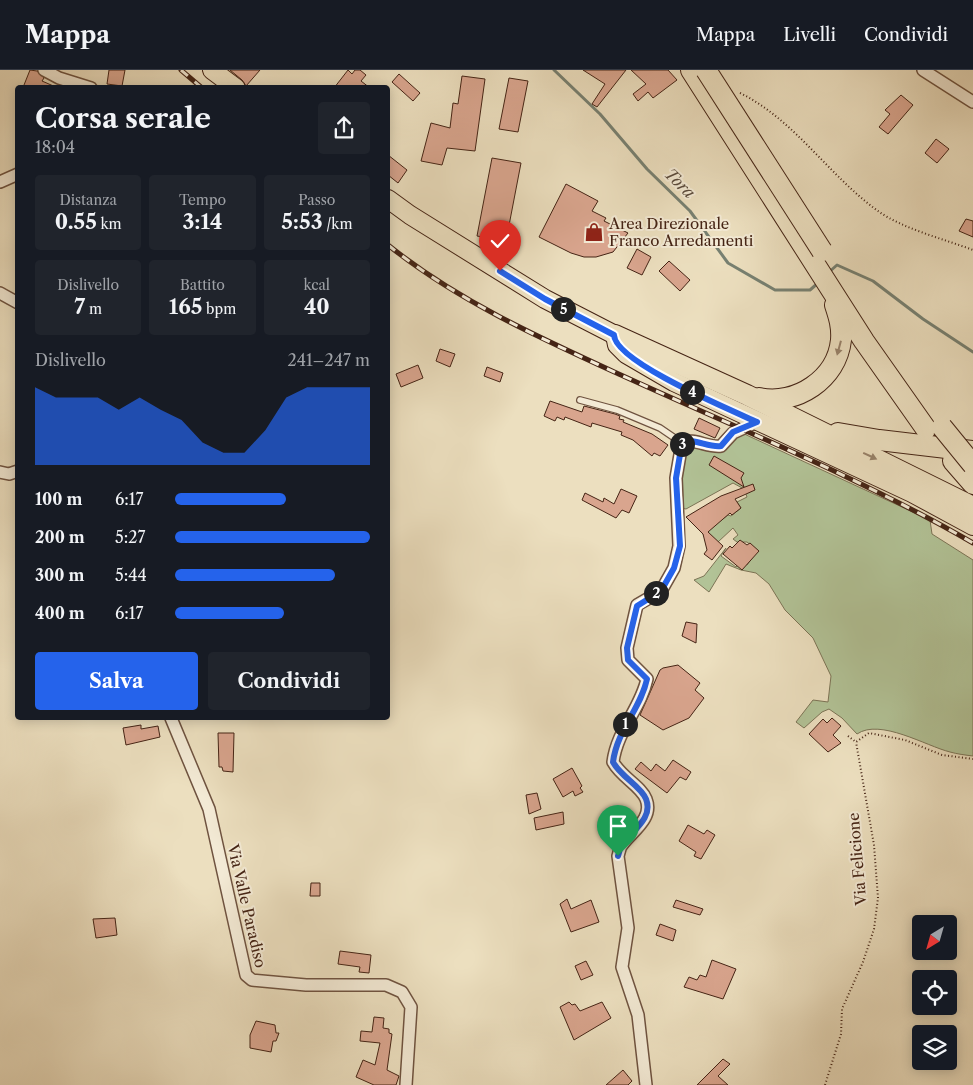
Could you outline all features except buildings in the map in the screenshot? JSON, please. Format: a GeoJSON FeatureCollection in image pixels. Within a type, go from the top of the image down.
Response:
{"type":"FeatureCollection","features":[{"type":"Feature","properties":{"kind":"highway"},"geometry":{"type":"LineString","coordinates":[[691,70],[828,284],[848,304]]}},
{"type":"Feature","properties":{"kind":"highway"},"geometry":{"type":"LineString","coordinates":[[706,70],[848,304],[901,372],[953,462],[973,484]]}},
{"type":"Feature","properties":{"kind":"highway"},"geometry":{"type":"LineString","coordinates":[[746,395],[774,401],[797,395],[810,389],[830,368],[838,354],[841,340],[841,323],[828,284]]}},
{"type":"Feature","properties":{"kind":"highway"},"geometry":{"type":"LineString","coordinates":[[614,335],[746,395],[973,507]]}},
{"type":"Feature","properties":{"kind":"highway"},"geometry":{"type":"LineString","coordinates":[[796,419],[853,436],[973,451]]}},
{"type":"Feature","properties":{"kind":"highway"},"geometry":{"type":"LineString","coordinates":[[934,428],[973,465]]}},
{"type":"Feature","properties":{"kind":"main road"},"geometry":{"type":"LineString","coordinates":[[212,70],[232,85]]}},
{"type":"Feature","properties":{"kind":"main road"},"geometry":{"type":"LineString","coordinates":[[390,200],[410,215],[545,299],[614,335],[620,348],[651,370],[751,424],[912,493],[973,526]]}},
{"type":"Feature","properties":{"kind":"street"},"geometry":{"type":"LineString","coordinates":[[44,70],[59,78],[81,85]]}},
{"type":"Feature","properties":{"kind":"street"},"geometry":{"type":"LineString","coordinates":[[923,70],[973,102]]}},
{"type":"Feature","properties":{"kind":"street"},"geometry":{"type":"LineString","coordinates":[[0,182],[15,175]]}},
{"type":"Feature","properties":{"kind":"street"},"geometry":{"type":"LineString","coordinates":[[0,293],[15,301]]}},
{"type":"Feature","properties":{"kind":"street"},"geometry":{"type":"LineString","coordinates":[[646,1085],[638,1015],[622,967],[628,928],[618,856],[621,845],[640,824],[647,812],[646,799],[634,785],[619,773],[613,762],[621,732],[646,688],[647,679],[628,660],[627,648],[637,606],[661,591],[670,580],[680,546],[676,478],[682,443],[688,440],[710,447],[721,446],[733,432],[751,424]]}},
{"type":"Feature","properties":{"kind":"street"},"geometry":{"type":"LineString","coordinates":[[0,472],[9,474],[15,472]]}},
{"type":"Feature","properties":{"kind":"street","name":"Via Valle Paradiso"},"geometry":{"type":"LineString","coordinates":[[172,720],[209,809],[246,975],[252,980],[306,986],[386,985],[402,992],[411,1007],[406,1085]]}},
{"type":"Feature","properties":{"kind":"lane"},"geometry":{"type":"LineString","coordinates":[[580,400],[616,410],[660,428],[682,443]]}},
{"type":"Feature","properties":{"kind":"path"},"geometry":{"type":"LineString","coordinates":[[738,92],[767,111],[797,135],[878,211],[897,222],[973,250]]}},
{"type":"Feature","properties":{"kind":"path"},"geometry":{"type":"LineString","coordinates":[[848,736],[856,742],[869,733],[885,735],[905,740],[942,755],[956,755],[973,759]]}},
{"type":"Feature","properties":{"kind":"path","name":"Via Felicione"},"geometry":{"type":"LineString","coordinates":[[825,1085],[841,1034],[842,1009],[863,962],[874,928],[878,898],[874,846],[856,742]]}},
{"type":"Feature","properties":{"kind":"green space"},"geometry":{"type":"Polygon","coordinates":[[[740,432],[930,520],[932,534],[973,560],[973,756],[940,749],[890,731],[867,730],[857,734],[842,718],[829,709],[822,712],[804,728],[796,722],[813,700],[828,702],[831,676],[813,638],[785,610],[769,584],[756,573],[741,570],[726,564],[709,592],[694,580],[704,576],[726,548],[721,556],[736,567],[741,561],[747,565],[757,550],[747,542],[737,542],[733,539],[738,535],[733,528],[718,542],[706,538],[703,534],[728,515],[731,516],[741,508],[737,502],[747,497],[744,489],[733,483],[686,509],[681,508],[682,444],[712,450],[740,432]]]}},
{"type":"Feature","properties":{"kind":"waterway","name":"Tora"},"geometry":{"type":"LineString","coordinates":[[554,70],[600,114],[647,169],[690,211],[728,263],[775,290],[810,290],[818,283]]}},
{"type":"Feature","properties":{"kind":"waterway","name":"Tora"},"geometry":{"type":"LineString","coordinates":[[828,273],[837,265],[873,281],[923,319],[973,352]]}},
{"type":"Feature","properties":{"kind":"railway"},"geometry":{"type":"LineString","coordinates":[[181,70],[198,85]]}},
{"type":"Feature","properties":{"kind":"railway"},"geometry":{"type":"LineString","coordinates":[[390,246],[443,284],[500,317],[560,347],[844,476],[931,519],[973,543]]}},
{"type":"Feature","properties":{"kind":"place","name":"Area Direzionale Franco Arredamenti"},"geometry":{"type":"Point","coordinates":[594,232]}},
{"type":"Feature","properties":{"kind":"route"},"geometry":{"type":"LineString","coordinates":[[500,271],[545,299],[599,329],[614,335],[617,345],[626,354],[651,370],[696,394],[757,422],[733,432],[721,446],[710,447],[688,440],[682,443],[676,478],[680,546],[670,580],[661,591],[637,606],[627,648],[628,660],[647,679],[646,688],[621,732],[614,751],[613,762],[619,773],[634,785],[646,799],[647,812],[630,838],[621,845],[618,856]]}}]}
